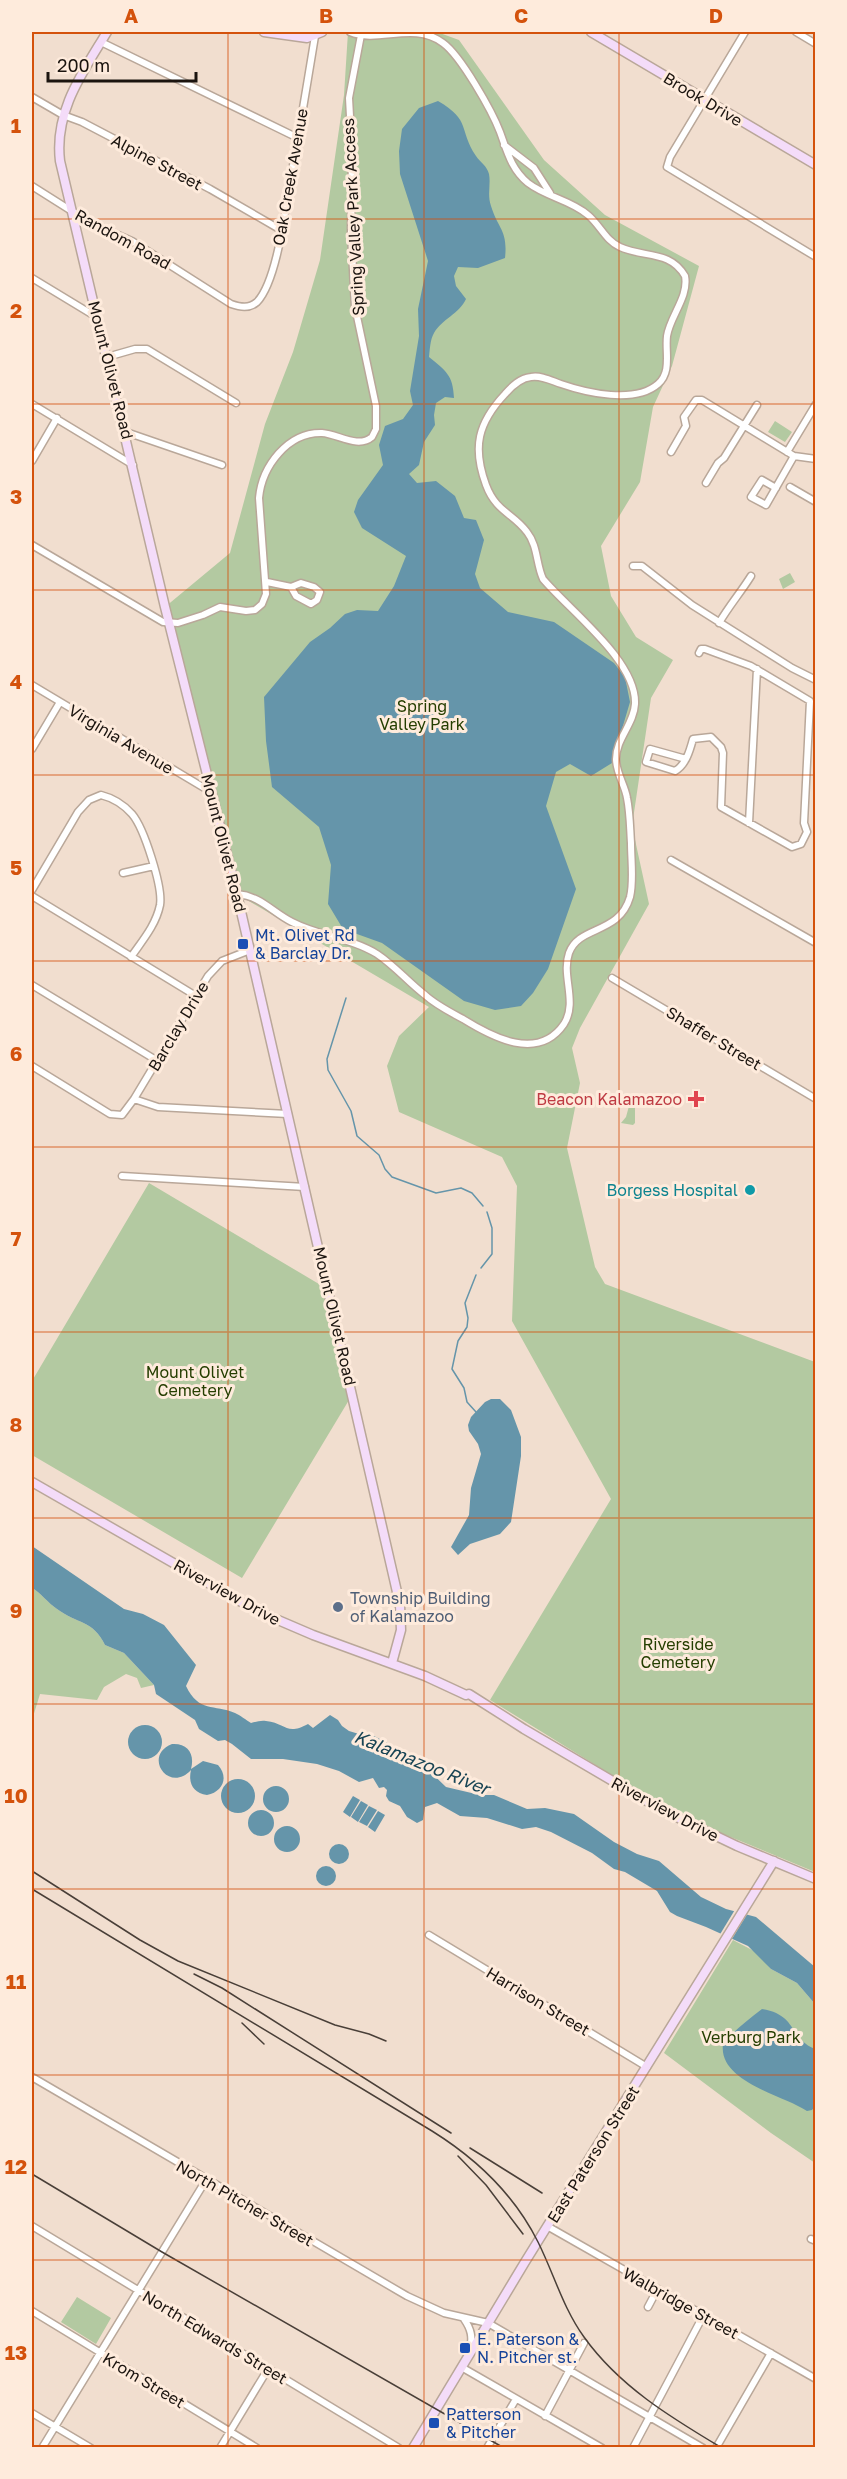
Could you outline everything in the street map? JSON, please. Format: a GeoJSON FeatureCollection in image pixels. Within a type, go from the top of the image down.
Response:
{"type":"FeatureCollection","features":[{"type":"Feature","properties":{"kind":"street","name":"Mount Olivet Road"},"geometry":{"type":"LineString","coordinates":[[107,32],[72,92],[63,115],[59,153],[170,624],[237,894],[402,1612],[401,1630],[392,1663]]}},
{"type":"Feature","properties":{"kind":"street"},"geometry":{"type":"LineString","coordinates":[[264,32],[291,38],[309,38],[318,34]]}},
{"type":"Feature","properties":{"kind":"street"},"geometry":{"type":"LineString","coordinates":[[237,894],[258,899],[291,922],[354,942],[374,952],[399,970],[421,992],[440,1006],[495,1038],[523,1044],[546,1039],[561,1027],[567,1018],[570,1007],[567,964],[570,950],[581,937],[611,923],[627,905],[632,879],[630,816],[616,760],[619,744],[634,708],[634,688],[621,663],[543,579],[528,533],[496,505],[482,473],[479,440],[481,426],[487,415],[506,392],[525,378],[537,377],[600,395],[638,393],[659,383],[666,368],[669,328],[686,281],[682,272],[666,258],[620,247],[610,240],[587,214],[539,190],[521,176],[508,157],[499,130],[482,97],[446,45],[432,37],[413,33],[361,35],[350,32]]}},
{"type":"Feature","properties":{"kind":"street","name":"Brook Drive"},"geometry":{"type":"LineString","coordinates":[[591,32],[816,165]]}},
{"type":"Feature","properties":{"kind":"street"},"geometry":{"type":"LineString","coordinates":[[745,32],[670,157],[667,167],[816,257]]}},
{"type":"Feature","properties":{"kind":"street"},"geometry":{"type":"LineString","coordinates":[[796,32],[816,44]]}},
{"type":"Feature","properties":{"kind":"street","name":"Oak Creek Avenue"},"geometry":{"type":"LineString","coordinates":[[246,307],[255,303],[265,287],[282,230],[318,34]]}},
{"type":"Feature","properties":{"kind":"street","name":"Spring Valley Park Access"},"geometry":{"type":"LineString","coordinates":[[170,624],[203,615],[220,607],[255,610],[265,599],[267,582],[259,498],[262,482],[270,465],[288,444],[303,436],[322,433],[364,442],[372,437],[376,429],[376,406],[355,307],[351,233],[352,153],[349,98],[361,35]]}},
{"type":"Feature","properties":{"kind":"street"},"geometry":{"type":"LineString","coordinates":[[101,42],[298,138]]}},
{"type":"Feature","properties":{"kind":"street","name":"Alpine Street"},"geometry":{"type":"LineString","coordinates":[[32,97],[190,179],[282,230]]}},
{"type":"Feature","properties":{"kind":"street"},"geometry":{"type":"LineString","coordinates":[[504,145],[534,168],[550,194]]}},
{"type":"Feature","properties":{"kind":"street","name":"Random Road"},"geometry":{"type":"LineString","coordinates":[[32,186],[97,226],[132,241],[231,304],[246,307]]}},
{"type":"Feature","properties":{"kind":"street"},"geometry":{"type":"LineString","coordinates":[[32,278],[98,318]]}},
{"type":"Feature","properties":{"kind":"street"},"geometry":{"type":"LineString","coordinates":[[107,357],[135,349],[147,349],[236,403]]}},
{"type":"Feature","properties":{"kind":"street"},"geometry":{"type":"LineString","coordinates":[[670,452],[686,426],[684,417],[696,400],[702,400],[794,456],[816,459]]}},
{"type":"Feature","properties":{"kind":"street"},"geometry":{"type":"LineString","coordinates":[[32,404],[134,465]]}},
{"type":"Feature","properties":{"kind":"street"},"geometry":{"type":"LineString","coordinates":[[787,452],[816,404]]}},
{"type":"Feature","properties":{"kind":"street"},"geometry":{"type":"LineString","coordinates":[[706,483],[757,405]]}},
{"type":"Feature","properties":{"kind":"street"},"geometry":{"type":"LineString","coordinates":[[32,461],[57,418]]}},
{"type":"Feature","properties":{"kind":"street"},"geometry":{"type":"LineString","coordinates":[[126,432],[222,465]]}},
{"type":"Feature","properties":{"kind":"street"},"geometry":{"type":"LineString","coordinates":[[776,488],[794,456]]}},
{"type":"Feature","properties":{"kind":"street"},"geometry":{"type":"LineString","coordinates":[[790,487],[816,502]]}},
{"type":"Feature","properties":{"kind":"street"},"geometry":{"type":"LineString","coordinates":[[32,545],[157,620],[170,624]]}},
{"type":"Feature","properties":{"kind":"street"},"geometry":{"type":"LineString","coordinates":[[633,566],[642,566],[719,623],[792,668],[816,680]]}},
{"type":"Feature","properties":{"kind":"street"},"geometry":{"type":"LineString","coordinates":[[719,623],[734,597],[751,576]]}},
{"type":"Feature","properties":{"kind":"street"},"geometry":{"type":"LineString","coordinates":[[267,582],[291,587],[301,583],[314,587],[320,592],[317,600],[311,604],[296,596],[291,587]]}},
{"type":"Feature","properties":{"kind":"street"},"geometry":{"type":"LineString","coordinates":[[686,759],[650,749],[646,762],[675,771],[680,769],[686,759],[693,739],[702,737],[715,740],[721,747],[723,759],[720,807],[792,847],[803,842],[807,832],[804,823],[811,737],[810,701],[757,669],[705,649],[701,649],[699,653]]}},
{"type":"Feature","properties":{"kind":"street"},"geometry":{"type":"LineString","coordinates":[[748,823],[757,669]]}},
{"type":"Feature","properties":{"kind":"street","name":"Virginia Avenue"},"geometry":{"type":"LineString","coordinates":[[32,685],[212,792]]}},
{"type":"Feature","properties":{"kind":"street"},"geometry":{"type":"LineString","coordinates":[[32,749],[60,702]]}},
{"type":"Feature","properties":{"kind":"street"},"geometry":{"type":"LineString","coordinates":[[32,890],[84,804],[97,796],[116,801],[133,816],[160,884],[160,904],[152,926],[132,957]]}},
{"type":"Feature","properties":{"kind":"street"},"geometry":{"type":"LineString","coordinates":[[807,832],[814,834]]}},
{"type":"Feature","properties":{"kind":"street"},"geometry":{"type":"LineString","coordinates":[[671,860],[816,943]]}},
{"type":"Feature","properties":{"kind":"street"},"geometry":{"type":"LineString","coordinates":[[123,873],[154,866]]}},
{"type":"Feature","properties":{"kind":"street"},"geometry":{"type":"LineString","coordinates":[[32,896],[196,996]]}},
{"type":"Feature","properties":{"kind":"street","name":"Barclay Drive"},"geometry":{"type":"LineString","coordinates":[[32,1066],[110,1114],[119,1116],[125,1113],[208,976],[222,962],[250,950]]}},
{"type":"Feature","properties":{"kind":"street","name":"Shaffer Street"},"geometry":{"type":"LineString","coordinates":[[612,978],[816,1099]]}},
{"type":"Feature","properties":{"kind":"street"},"geometry":{"type":"LineString","coordinates":[[32,985],[156,1060]]}},
{"type":"Feature","properties":{"kind":"street"},"geometry":{"type":"LineString","coordinates":[[134,1099],[158,1107],[288,1114]]}},
{"type":"Feature","properties":{"kind":"street"},"geometry":{"type":"LineString","coordinates":[[122,1176],[305,1187]]}},
{"type":"Feature","properties":{"kind":"street","name":"Riverview Drive"},"geometry":{"type":"LineString","coordinates":[[32,1482],[257,1611],[309,1634],[392,1663],[466,1695],[467,1699],[485,1709],[489,1708],[662,1810],[737,1846],[816,1879]]}},
{"type":"Feature","properties":{"kind":"street","name":"East Paterson Street"},"geometry":{"type":"LineString","coordinates":[[413,2448],[547,2226],[774,1861]]}},
{"type":"Feature","properties":{"kind":"street","name":"Harrison Street"},"geometry":{"type":"LineString","coordinates":[[429,1935],[647,2067]]}},
{"type":"Feature","properties":{"kind":"street","name":"North Pitcher Street"},"geometry":{"type":"LineString","coordinates":[[32,2077],[418,2302],[464,2319],[488,2323]]}},
{"type":"Feature","properties":{"kind":"street"},"geometry":{"type":"LineString","coordinates":[[42,2448],[206,2180]]}},
{"type":"Feature","properties":{"kind":"street","name":"North Edwards Street"},"geometry":{"type":"LineString","coordinates":[[32,2226],[399,2448]]}},
{"type":"Feature","properties":{"kind":"street","name":"Walbridge Street"},"geometry":{"type":"LineString","coordinates":[[547,2226],[816,2379]]}},
{"type":"Feature","properties":{"kind":"street"},"geometry":{"type":"LineString","coordinates":[[648,2307],[657,2290]]}},
{"type":"Feature","properties":{"kind":"street","name":"Krom Street"},"geometry":{"type":"LineString","coordinates":[[32,2311],[257,2448]]}},
{"type":"Feature","properties":{"kind":"street"},"geometry":{"type":"LineString","coordinates":[[633,2448],[703,2316]]}},
{"type":"Feature","properties":{"kind":"street"},"geometry":{"type":"LineString","coordinates":[[464,2319],[469,2327],[472,2340],[469,2356]]}},
{"type":"Feature","properties":{"kind":"street"},"geometry":{"type":"LineString","coordinates":[[488,2323],[704,2448]]}},
{"type":"Feature","properties":{"kind":"street"},"geometry":{"type":"LineString","coordinates":[[545,2416],[584,2343]]}},
{"type":"Feature","properties":{"kind":"street"},"geometry":{"type":"LineString","coordinates":[[716,2448],[771,2353]]}},
{"type":"Feature","properties":{"kind":"street"},"geometry":{"type":"LineString","coordinates":[[463,2368],[602,2448]]}},
{"type":"Feature","properties":{"kind":"street"},"geometry":{"type":"LineString","coordinates":[[220,2448],[268,2369]]}},
{"type":"Feature","properties":{"kind":"street"},"geometry":{"type":"LineString","coordinates":[[488,2448],[516,2399]]}},
{"type":"Feature","properties":{"kind":"street"},"geometry":{"type":"LineString","coordinates":[[32,2413],[91,2448]]}},
{"type":"Feature","properties":{"kind":"green space","name":"Spring Valley Park"},"geometry":{"type":"Polygon","coordinates":[[[348,32],[437,32],[459,40],[544,160],[605,215],[699,266],[672,366],[653,407],[640,482],[601,546],[611,596],[636,637],[673,660],[651,698],[632,826],[649,904],[580,1028],[572,1048],[580,1083],[567,1148],[595,1267],[605,1284],[815,1362],[815,1872],[704,1826],[649,1798],[490,1700],[611,1499],[512,1321],[517,1186],[502,1157],[399,1112],[387,1066],[399,1036],[429,1007],[237,894],[165,607],[230,553],[265,424],[293,352],[320,260],[344,95],[348,32]]]}},
{"type":"Feature","properties":{"kind":"green space"},"geometry":{"type":"Polygon","coordinates":[[[775,421],[792,432],[785,442],[768,432],[775,421]]]}},
{"type":"Feature","properties":{"kind":"green space"},"geometry":{"type":"Polygon","coordinates":[[[790,573],[795,582],[783,589],[779,579],[790,573]]]}},
{"type":"Feature","properties":{"kind":"green space"},"geometry":{"type":"Polygon","coordinates":[[[632,1095],[635,1102],[635,1123],[633,1125],[621,1123],[626,1117],[632,1095]]]}},
{"type":"Feature","properties":{"kind":"green space","name":"Mount Olivet Cemetery"},"geometry":{"type":"Polygon","coordinates":[[[149,1183],[324,1287],[349,1400],[242,1578],[32,1455],[32,1381],[149,1183]]]}},
{"type":"Feature","properties":{"kind":"green space"},"geometry":{"type":"Polygon","coordinates":[[[32,1588],[64,1614],[90,1627],[105,1645],[124,1653],[154,1685],[141,1688],[137,1678],[126,1674],[104,1687],[97,1700],[40,1694],[32,1720],[32,1588]]]}},
{"type":"Feature","properties":{"kind":"green space","name":"Verburg Park"},"geometry":{"type":"Polygon","coordinates":[[[733,1940],[756,1952],[771,1969],[797,1983],[815,2004],[815,2163],[664,2053],[733,1940]]]}},
{"type":"Feature","properties":{"kind":"green space"},"geometry":{"type":"Polygon","coordinates":[[[77,2297],[111,2318],[96,2344],[61,2322],[77,2297]]]}},
{"type":"Feature","properties":{"kind":"water"},"geometry":{"type":"Polygon","coordinates":[[[438,101],[456,114],[476,156],[488,171],[490,202],[504,235],[506,249],[505,258],[478,268],[458,267],[454,276],[456,286],[466,299],[434,333],[429,357],[448,374],[454,398],[445,397],[436,403],[435,425],[424,442],[419,465],[409,474],[417,483],[436,481],[455,496],[464,518],[476,520],[484,540],[475,574],[480,588],[508,612],[554,622],[614,663],[625,677],[630,702],[612,763],[591,776],[570,764],[556,772],[546,806],[576,889],[548,969],[533,993],[521,1006],[495,1010],[464,1001],[382,943],[343,929],[328,904],[331,865],[319,827],[272,787],[266,741],[264,697],[310,642],[345,614],[357,610],[378,611],[394,586],[406,556],[362,528],[354,512],[358,500],[383,465],[379,445],[385,426],[403,419],[413,405],[410,391],[419,336],[418,309],[428,261],[400,174],[399,151],[402,129],[419,108],[438,101]]]}},
{"type":"Feature","properties":{"kind":"water"},"geometry":{"type":"Polygon","coordinates":[[[491,1399],[500,1399],[511,1410],[521,1437],[521,1456],[511,1522],[500,1534],[470,1544],[458,1555],[451,1547],[469,1515],[471,1488],[481,1454],[468,1425],[471,1417],[491,1399]]]}},
{"type":"Feature","properties":{"kind":"water"},"geometry":{"type":"Polygon","coordinates":[[[32,1546],[124,1609],[143,1614],[164,1625],[196,1665],[186,1686],[191,1695],[202,1704],[235,1713],[251,1723],[273,1722],[290,1729],[308,1724],[313,1728],[330,1715],[349,1731],[359,1734],[368,1733],[415,1757],[446,1787],[480,1795],[494,1795],[527,1809],[545,1808],[574,1814],[614,1842],[637,1854],[659,1861],[701,1897],[726,1909],[756,1917],[815,1967],[815,2004],[797,1983],[771,1969],[748,1946],[670,1912],[657,1891],[551,1832],[536,1827],[522,1829],[487,1818],[460,1816],[437,1803],[425,1807],[423,1820],[417,1823],[407,1817],[400,1806],[389,1801],[386,1796],[387,1790],[384,1787],[379,1788],[373,1778],[359,1782],[339,1771],[317,1764],[283,1759],[251,1759],[225,1740],[218,1741],[199,1729],[195,1720],[156,1694],[154,1685],[124,1653],[105,1645],[90,1627],[64,1614],[32,1588],[32,1546]]]}},
{"type":"Feature","properties":{"kind":"water"},"geometry":{"type":"Polygon","coordinates":[[[145,1725],[157,1730],[162,1742],[157,1754],[145,1759],[133,1754],[128,1742],[133,1730],[145,1725]]]}},
{"type":"Feature","properties":{"kind":"water"},"geometry":{"type":"Polygon","coordinates":[[[172,1744],[182,1745],[189,1750],[192,1759],[191,1769],[203,1761],[218,1765],[224,1779],[217,1791],[207,1795],[195,1790],[190,1779],[191,1770],[175,1778],[162,1770],[159,1756],[172,1744]]]}},
{"type":"Feature","properties":{"kind":"water"},"geometry":{"type":"Polygon","coordinates":[[[238,1779],[250,1784],[255,1796],[250,1808],[238,1813],[226,1808],[221,1796],[226,1784],[238,1779]]]}},
{"type":"Feature","properties":{"kind":"water"},"geometry":{"type":"Polygon","coordinates":[[[276,1786],[285,1790],[289,1799],[285,1808],[276,1812],[267,1808],[263,1799],[267,1790],[276,1786]]]}},
{"type":"Feature","properties":{"kind":"water"},"geometry":{"type":"Polygon","coordinates":[[[353,1796],[360,1800],[350,1817],[343,1812],[353,1796]]]}},
{"type":"Feature","properties":{"kind":"water"},"geometry":{"type":"Polygon","coordinates":[[[361,1801],[368,1805],[358,1822],[351,1817],[361,1801]]]}},
{"type":"Feature","properties":{"kind":"water"},"geometry":{"type":"Polygon","coordinates":[[[369,1806],[377,1810],[367,1826],[359,1822],[369,1806]]]}},
{"type":"Feature","properties":{"kind":"water"},"geometry":{"type":"Polygon","coordinates":[[[261,1810],[270,1814],[274,1823],[270,1832],[261,1836],[252,1832],[248,1823],[252,1814],[261,1810]]]}},
{"type":"Feature","properties":{"kind":"water"},"geometry":{"type":"Polygon","coordinates":[[[378,1811],[385,1815],[375,1832],[368,1827],[378,1811]]]}},
{"type":"Feature","properties":{"kind":"water"},"geometry":{"type":"Polygon","coordinates":[[[287,1826],[296,1830],[300,1839],[296,1848],[287,1852],[278,1848],[274,1839],[278,1830],[287,1826]]]}},
{"type":"Feature","properties":{"kind":"water"},"geometry":{"type":"Polygon","coordinates":[[[335,1844],[343,1844],[349,1850],[349,1858],[343,1864],[335,1864],[329,1858],[329,1850],[335,1844]]]}},
{"type":"Feature","properties":{"kind":"water"},"geometry":{"type":"Polygon","coordinates":[[[322,1866],[330,1866],[336,1872],[336,1880],[330,1886],[322,1886],[316,1880],[316,1872],[322,1866]]]}},
{"type":"Feature","properties":{"kind":"water"},"geometry":{"type":"Polygon","coordinates":[[[762,2009],[782,2016],[800,2039],[815,2049],[813,2080],[815,2106],[812,2110],[807,2111],[754,2086],[741,2078],[724,2057],[723,2044],[762,2009]]]}},
{"type":"Feature","properties":{"kind":"pier"},"geometry":{"type":"Polygon","coordinates":[[[736,1908],[749,1911],[730,1942],[719,1936],[736,1908]]]}},
{"type":"Feature","properties":{"kind":"waterway"},"geometry":{"type":"LineString","coordinates":[[346,998],[327,1059],[328,1070],[351,1111],[357,1136],[379,1155],[385,1169],[392,1177],[436,1193],[461,1188],[472,1193],[483,1206]]}},
{"type":"Feature","properties":{"kind":"waterway"},"geometry":{"type":"LineString","coordinates":[[481,1268],[492,1254],[492,1228],[487,1212]]}},
{"type":"Feature","properties":{"kind":"waterway"},"geometry":{"type":"LineString","coordinates":[[476,1275],[465,1303],[467,1327],[458,1341],[452,1369],[464,1388],[467,1402],[476,1412]]}},
{"type":"Feature","properties":{"kind":"railway"},"geometry":{"type":"LineString","coordinates":[[32,1871],[140,1940],[178,1961],[335,2025],[386,2041]]}},
{"type":"Feature","properties":{"kind":"railway"},"geometry":{"type":"LineString","coordinates":[[32,1889],[432,2131],[464,2153],[493,2179],[518,2208],[538,2242],[564,2303],[584,2337],[598,2355],[613,2371],[647,2399],[722,2448]]}},
{"type":"Feature","properties":{"kind":"railway"},"geometry":{"type":"LineString","coordinates":[[194,1974],[222,1988],[451,2133]]}},
{"type":"Feature","properties":{"kind":"railway"},"geometry":{"type":"LineString","coordinates":[[242,2023],[264,2044]]}},
{"type":"Feature","properties":{"kind":"railway"},"geometry":{"type":"LineString","coordinates":[[470,2148],[542,2193]]}},
{"type":"Feature","properties":{"kind":"railway"},"geometry":{"type":"LineString","coordinates":[[458,2156],[486,2185],[523,2234]]}},
{"type":"Feature","properties":{"kind":"railway"},"geometry":{"type":"LineString","coordinates":[[32,2174],[162,2252],[504,2448]]}},
{"type":"Feature","properties":{"kind":"place","name":"Mt. Olivet Rd & Barclay Dr."},"geometry":{"type":"Point","coordinates":[243,944]}},
{"type":"Feature","properties":{"kind":"place","name":"Beacon Kalamazoo"},"geometry":{"type":"Point","coordinates":[696,1099]}},
{"type":"Feature","properties":{"kind":"place","name":"Borgess Hospital"},"geometry":{"type":"Point","coordinates":[750,1190]}},
{"type":"Feature","properties":{"kind":"place","name":"Township Building of Kalamazoo"},"geometry":{"type":"Point","coordinates":[338,1607]}},
{"type":"Feature","properties":{"kind":"place","name":"E. Paterson & N. Pitcher st."},"geometry":{"type":"Point","coordinates":[465,2348]}},
{"type":"Feature","properties":{"kind":"place","name":"Patterson & Pitcher"},"geometry":{"type":"Point","coordinates":[434,2423]}},
{"type":"Feature","properties":{"kind":"park label","name":"Riverside Cemetery"},"geometry":{"type":"Point","coordinates":[678,1653]}},
{"type":"Feature","properties":{"kind":"water label","name":"Kalamazoo River"},"geometry":{"type":"Point","coordinates":[422,1762]}}]}
